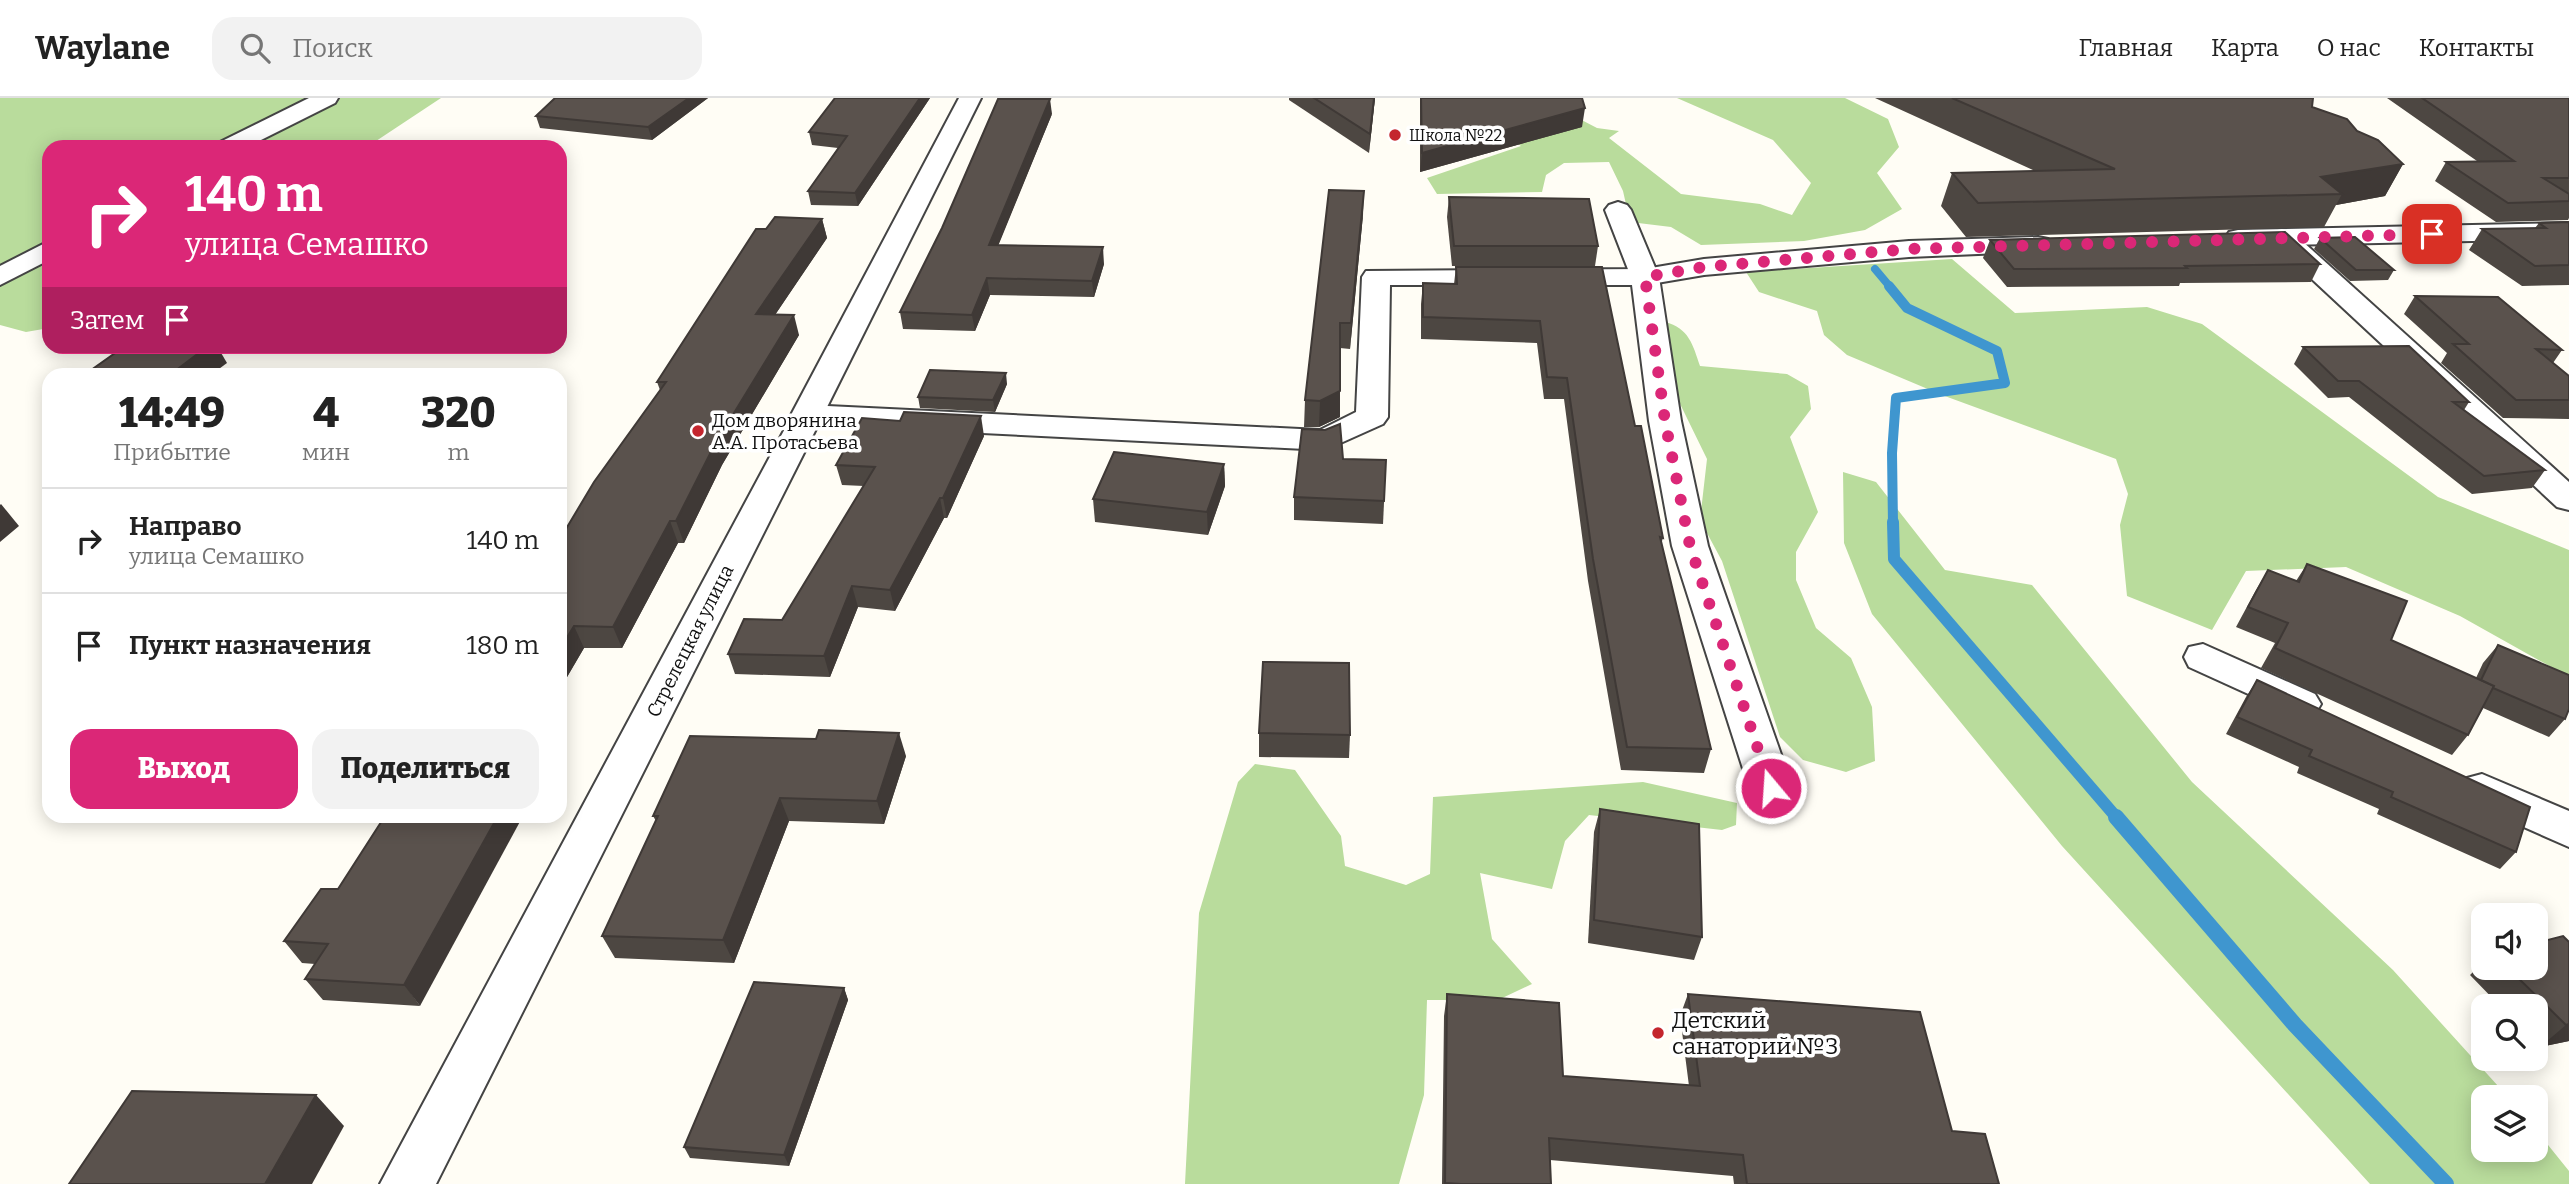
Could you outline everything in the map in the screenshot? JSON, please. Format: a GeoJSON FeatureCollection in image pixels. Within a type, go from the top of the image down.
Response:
{"type":"FeatureCollection","features":[{"type":"Feature","properties":{"kind":"street"},"geometry":{"type":"LineString","coordinates":[[242,140],[327,98]]}},
{"type":"Feature","properties":{"kind":"street","name":"Стрелецкая улица"},"geometry":{"type":"LineString","coordinates":[[407,1184],[970,98]]}},
{"type":"Feature","properties":{"kind":"street"},"geometry":{"type":"LineString","coordinates":[[1618,210],[1645,277],[1665,421],[1690,546],[1775,800]]}},
{"type":"Feature","properties":{"kind":"street"},"geometry":{"type":"LineString","coordinates":[[2207,239],[2569,231]]}},
{"type":"Feature","properties":{"kind":"street"},"geometry":{"type":"LineString","coordinates":[[2283,237],[2569,500]]}},
{"type":"Feature","properties":{"kind":"street"},"geometry":{"type":"LineString","coordinates":[[807,415],[1325,440],[1372,417],[1376,277],[1645,277],[1704,267],[1909,249],[2060,244]]}},
{"type":"Feature","properties":{"kind":"street"},"geometry":{"type":"LineString","coordinates":[[0,277],[42,253]]}},
{"type":"Feature","properties":{"kind":"street"},"geometry":{"type":"LineString","coordinates":[[2203,657],[2341,723]]}},
{"type":"Feature","properties":{"kind":"street"},"geometry":{"type":"LineString","coordinates":[[2451,775],[2569,830]]}},
{"type":"Feature","properties":{"kind":"green space"},"geometry":{"type":"Polygon","coordinates":[[[0,98],[441,98],[378,140],[42,140],[42,329],[26,332],[0,325],[0,98]]]}},
{"type":"Feature","properties":{"kind":"green space"},"geometry":{"type":"Polygon","coordinates":[[[1451,98],[1572,115],[1597,128],[1619,131],[1609,138],[1681,194],[1760,204],[1792,215],[1811,183],[1773,140],[1677,98],[1845,98],[1888,119],[1899,147],[1877,173],[1902,209],[1865,230],[1804,241],[1701,245],[1671,227],[1630,222],[1623,191],[1609,162],[1564,163],[1546,175],[1542,192],[1437,194],[1427,178],[1521,146],[1451,98]]]}},
{"type":"Feature","properties":{"kind":"green space"},"geometry":{"type":"Polygon","coordinates":[[[1952,259],[2015,313],[2147,307],[2202,324],[2438,497],[2569,550],[2569,677],[2460,616],[2346,567],[2246,571],[2212,630],[2127,596],[2120,525],[2128,494],[2116,459],[1942,395],[1847,355],[1824,335],[1817,311],[1759,292],[1746,272],[1952,259]]]}},
{"type":"Feature","properties":{"kind":"green space"},"geometry":{"type":"Polygon","coordinates":[[[1665,322],[1680,328],[1689,338],[1700,366],[1787,374],[1808,386],[1811,409],[1790,437],[1818,512],[1796,552],[1796,580],[1816,628],[1851,658],[1872,707],[1875,761],[1846,772],[1803,760],[1780,737],[1722,561],[1700,520],[1707,459],[1662,367],[1665,322]]]}},
{"type":"Feature","properties":{"kind":"green space"},"geometry":{"type":"Polygon","coordinates":[[[1843,472],[1876,482],[1945,570],[2032,585],[2192,782],[2393,970],[2471,1056],[2471,1071],[2484,1071],[2497,1085],[2471,1085],[2471,1162],[2548,1162],[2548,1145],[2569,1171],[2569,1184],[2370,1184],[2062,846],[1872,614],[1844,543],[1843,472]]]}},
{"type":"Feature","properties":{"kind":"green space"},"geometry":{"type":"Polygon","coordinates":[[[1255,764],[1295,770],[1341,836],[1345,866],[1406,885],[1430,874],[1433,797],[1643,782],[1737,803],[1736,825],[1722,830],[1589,815],[1565,841],[1552,889],[1480,873],[1492,939],[1532,984],[1498,1000],[1427,1000],[1424,1095],[1399,1184],[1185,1184],[1199,913],[1238,782],[1255,764]]]}},
{"type":"Feature","properties":{"kind":"building"},"geometry":{"type":"Polygon","coordinates":[[[555,98],[689,98],[648,127],[536,116],[555,98]]]}},
{"type":"Feature","properties":{"kind":"building"},"geometry":{"type":"Polygon","coordinates":[[[835,98],[920,98],[855,193],[808,191],[847,136],[809,132],[835,98]]]}},
{"type":"Feature","properties":{"kind":"building"},"geometry":{"type":"Polygon","coordinates":[[[1314,98],[1374,98],[1370,134],[1314,98]]]}},
{"type":"Feature","properties":{"kind":"building"},"geometry":{"type":"Polygon","coordinates":[[[1421,98],[1582,98],[1585,108],[1422,153],[1421,98]]]}},
{"type":"Feature","properties":{"kind":"building"},"geometry":{"type":"Polygon","coordinates":[[[1952,98],[2313,98],[2312,107],[2347,119],[2357,131],[2378,140],[2403,164],[2321,177],[2342,194],[1978,203],[1952,173],[2115,169],[1952,98]]]}},
{"type":"Feature","properties":{"kind":"building"},"geometry":{"type":"Polygon","coordinates":[[[2422,98],[2569,98],[2569,178],[2543,178],[2569,194],[2569,201],[2508,203],[2446,162],[2514,161],[2422,98]]]}},
{"type":"Feature","properties":{"kind":"building"},"geometry":{"type":"Polygon","coordinates":[[[998,99],[1050,99],[989,245],[1103,247],[1092,281],[987,278],[972,315],[900,312],[942,228],[998,99]]]}},
{"type":"Feature","properties":{"kind":"building"},"geometry":{"type":"Polygon","coordinates":[[[1329,190],[1364,191],[1351,323],[1340,323],[1340,391],[1320,401],[1305,400],[1329,190]]]}},
{"type":"Feature","properties":{"kind":"building"},"geometry":{"type":"Polygon","coordinates":[[[1449,197],[1589,199],[1598,246],[1454,246],[1449,197]]]}},
{"type":"Feature","properties":{"kind":"building"},"geometry":{"type":"Polygon","coordinates":[[[775,217],[822,219],[756,314],[794,315],[715,444],[676,521],[670,521],[613,627],[574,626],[567,638],[567,527],[594,482],[666,382],[657,382],[756,229],[766,229],[775,217]]]}},
{"type":"Feature","properties":{"kind":"building"},"geometry":{"type":"Polygon","coordinates":[[[2569,222],[2569,265],[2535,266],[2482,229],[2546,228],[2539,223],[2569,222]]]}},
{"type":"Feature","properties":{"kind":"building"},"geometry":{"type":"Polygon","coordinates":[[[2285,232],[2320,264],[2014,269],[1990,240],[2285,232]]]}},
{"type":"Feature","properties":{"kind":"building"},"geometry":{"type":"Polygon","coordinates":[[[2355,237],[2394,270],[2356,270],[2320,238],[2355,237]]]}},
{"type":"Feature","properties":{"kind":"building"},"geometry":{"type":"Polygon","coordinates":[[[1456,267],[1602,267],[1635,426],[1641,426],[1663,538],[1660,537],[1711,749],[1627,747],[1593,559],[1567,378],[1547,377],[1540,321],[1423,317],[1423,283],[1457,284],[1456,267]]]}},
{"type":"Feature","properties":{"kind":"building"},"geometry":{"type":"Polygon","coordinates":[[[2415,296],[2498,297],[2562,350],[2536,349],[2569,376],[2569,400],[2516,400],[2453,344],[2469,344],[2415,296]]]}},
{"type":"Feature","properties":{"kind":"building"},"geometry":{"type":"Polygon","coordinates":[[[2409,346],[2469,402],[2453,402],[2545,470],[2484,476],[2359,381],[2338,381],[2303,347],[2409,346]]]}},
{"type":"Feature","properties":{"kind":"building"},"geometry":{"type":"Polygon","coordinates":[[[114,354],[197,354],[179,368],[94,368],[114,354]]]}},
{"type":"Feature","properties":{"kind":"building"},"geometry":{"type":"Polygon","coordinates":[[[930,370],[1006,373],[993,400],[918,397],[930,370]]]}},
{"type":"Feature","properties":{"kind":"building"},"geometry":{"type":"Polygon","coordinates":[[[904,412],[981,416],[943,498],[940,498],[890,590],[852,586],[824,656],[728,654],[744,619],[782,620],[875,467],[836,465],[862,418],[900,421],[904,412]]]}},
{"type":"Feature","properties":{"kind":"building"},"geometry":{"type":"Polygon","coordinates":[[[1340,424],[1343,459],[1386,460],[1384,501],[1294,497],[1302,429],[1325,430],[1340,424]]]}},
{"type":"Feature","properties":{"kind":"building"},"geometry":{"type":"Polygon","coordinates":[[[1114,452],[1224,464],[1207,512],[1093,499],[1114,452]]]}},
{"type":"Feature","properties":{"kind":"building"},"geometry":{"type":"Polygon","coordinates":[[[2307,564],[2407,601],[2391,640],[2494,686],[2468,735],[2275,648],[2288,623],[2248,607],[2268,570],[2299,582],[2307,564]]]}},
{"type":"Feature","properties":{"kind":"building"},"geometry":{"type":"Polygon","coordinates":[[[2498,645],[2569,675],[2569,709],[2565,719],[2493,688],[2494,686],[2481,680],[2498,645]]]}},
{"type":"Feature","properties":{"kind":"building"},"geometry":{"type":"Polygon","coordinates":[[[1263,662],[1349,663],[1350,735],[1259,733],[1263,662]]]}},
{"type":"Feature","properties":{"kind":"building"},"geometry":{"type":"Polygon","coordinates":[[[2257,680],[2530,807],[2516,852],[2391,797],[2393,792],[2309,756],[2312,750],[2237,717],[2257,680]]]}},
{"type":"Feature","properties":{"kind":"building"},"geometry":{"type":"Polygon","coordinates":[[[819,730],[899,733],[877,801],[780,798],[723,940],[602,936],[658,816],[653,816],[690,736],[816,739],[819,730]]]}},
{"type":"Feature","properties":{"kind":"building"},"geometry":{"type":"Polygon","coordinates":[[[1600,809],[1699,824],[1702,937],[1594,920],[1600,809]]]}},
{"type":"Feature","properties":{"kind":"building"},"geometry":{"type":"Polygon","coordinates":[[[380,823],[494,823],[404,985],[305,979],[328,944],[284,941],[321,889],[338,889],[380,823]]]}},
{"type":"Feature","properties":{"kind":"building"},"geometry":{"type":"Polygon","coordinates":[[[2563,936],[2569,942],[2569,1024],[2566,1025],[2548,1007],[2548,994],[2534,994],[2520,980],[2548,980],[2548,940],[2563,936]]]}},
{"type":"Feature","properties":{"kind":"building"},"geometry":{"type":"Polygon","coordinates":[[[754,982],[844,988],[784,1155],[684,1147],[754,982]]]}},
{"type":"Feature","properties":{"kind":"building"},"geometry":{"type":"Polygon","coordinates":[[[1447,994],[1559,1003],[1563,1076],[1700,1086],[1688,994],[1920,1012],[1952,1131],[1985,1134],[1999,1184],[1747,1184],[1743,1155],[1549,1138],[1551,1184],[1445,1183],[1447,994]]]}},
{"type":"Feature","properties":{"kind":"building"},"geometry":{"type":"Polygon","coordinates":[[[132,1091],[316,1095],[265,1184],[69,1184],[132,1091]]]}},
{"type":"Feature","properties":{"kind":"waterway"},"geometry":{"type":"LineString","coordinates":[[1875,269],[1891,288]]}},
{"type":"Feature","properties":{"kind":"waterway"},"geometry":{"type":"LineString","coordinates":[[1889,286],[1907,308],[1997,351],[2005,383],[1896,398],[1892,453],[1893,524]]}},
{"type":"Feature","properties":{"kind":"waterway"},"geometry":{"type":"LineString","coordinates":[[1893,522],[1894,559],[2117,818]]}},
{"type":"Feature","properties":{"kind":"waterway"},"geometry":{"type":"LineString","coordinates":[[2116,817],[2295,1025],[2446,1184]]}},
{"type":"Feature","properties":{"kind":"place","name":"Школа №22"},"geometry":{"type":"Point","coordinates":[1395,135]}},
{"type":"Feature","properties":{"kind":"place","name":"Дом дворянина А.А. Протасьева"},"geometry":{"type":"Point","coordinates":[698,431]}},
{"type":"Feature","properties":{"kind":"place","name":"Детский санаторий №3"},"geometry":{"type":"Point","coordinates":[1658,1033]}},
{"type":"Feature","properties":{"kind":"route"},"geometry":{"type":"LineString","coordinates":[[1771,788],[1690,546],[1665,421],[1645,277],[1704,267],[1909,249],[2432,234]]}}]}
